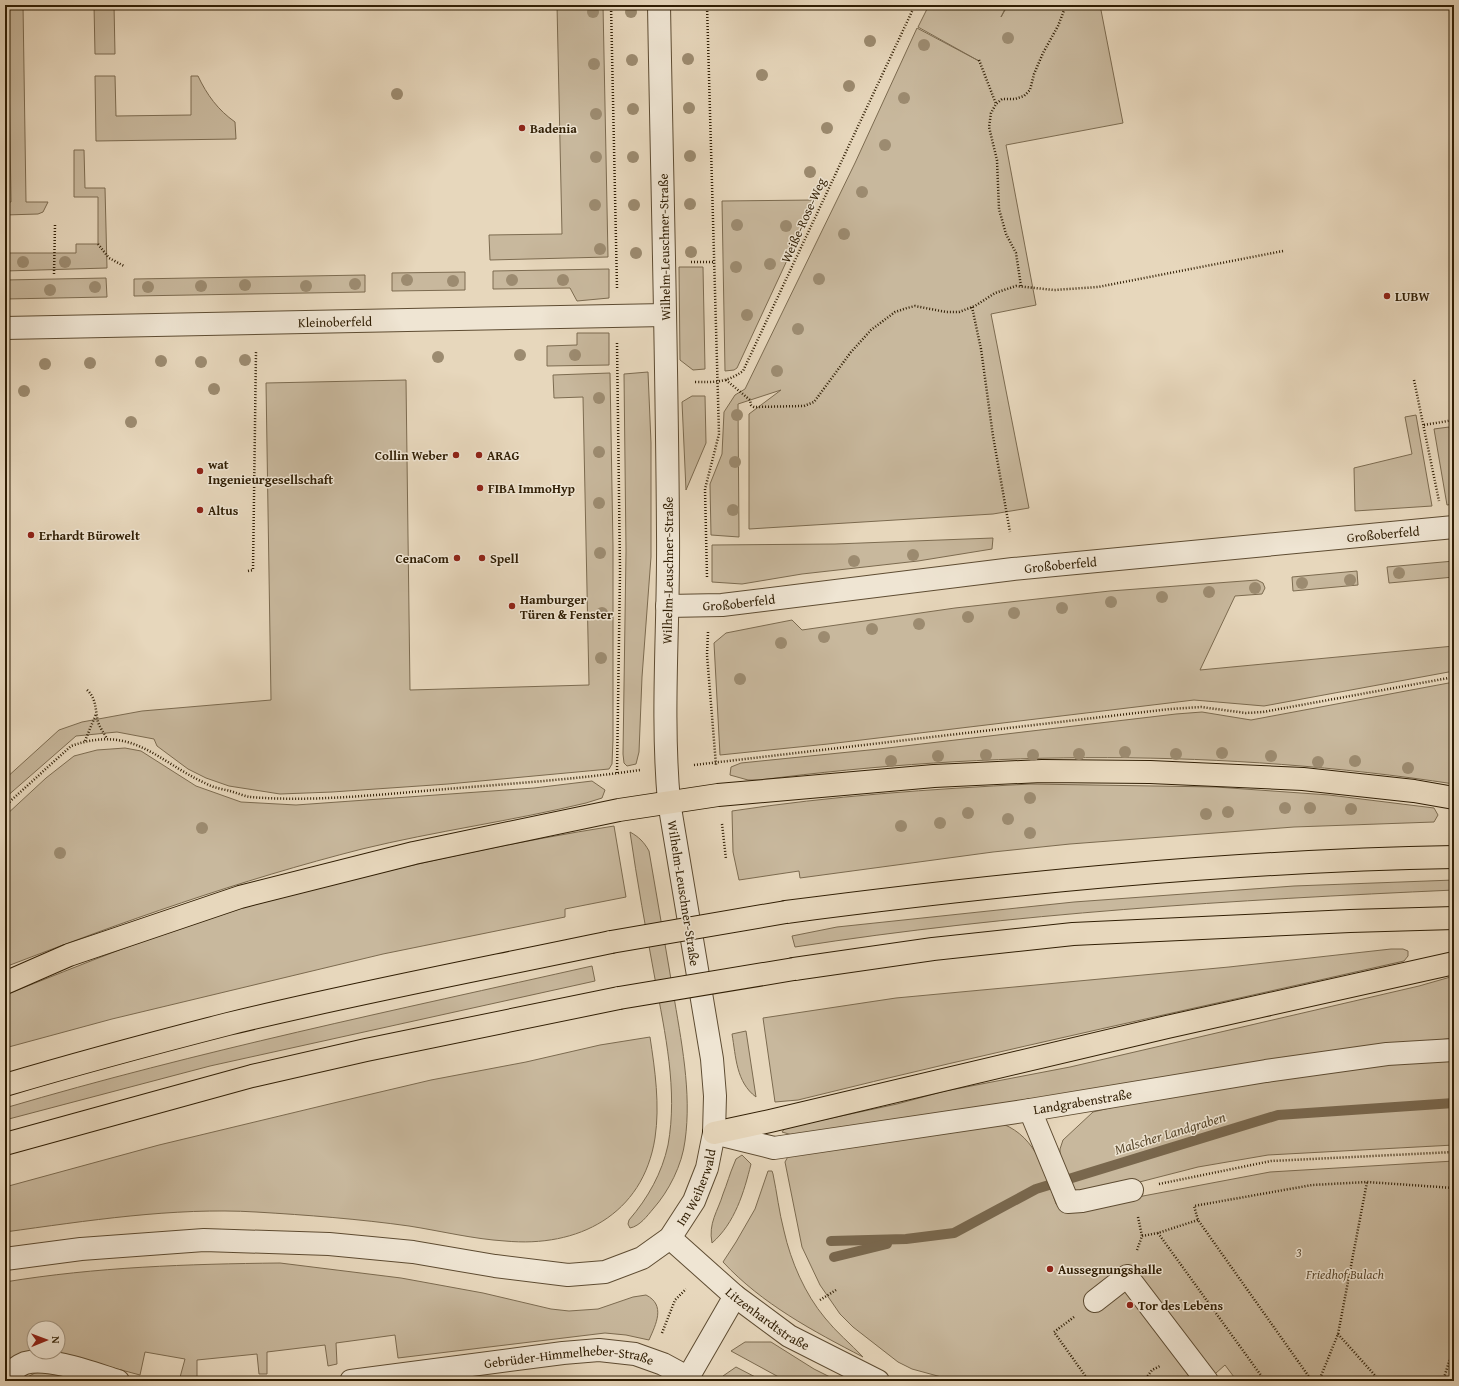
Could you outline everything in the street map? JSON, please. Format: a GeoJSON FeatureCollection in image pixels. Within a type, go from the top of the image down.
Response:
{"type":"FeatureCollection","features":[{"type":"Feature","properties":{"kind":"highway"},"geometry":{"type":"LineString","coordinates":[[5,983],[69,955],[240,897],[414,853],[619,810],[739,793],[934,776],[1042,771],[1150,772],[1303,779],[1414,791],[1454,798]]}},
{"type":"Feature","properties":{"kind":"highway"},"geometry":{"type":"LineString","coordinates":[[5,1085],[104,1056],[229,1024],[357,995],[611,942],[786,912],[928,894],[1066,880],[1346,859],[1454,857]]}},
{"type":"Feature","properties":{"kind":"highway"},"geometry":{"type":"LineString","coordinates":[[5,1144],[252,1076],[366,1050],[619,998],[794,969],[933,949],[1073,934],[1350,921],[1454,918]]}},
{"type":"Feature","properties":{"kind":"highway"},"geometry":{"type":"LineString","coordinates":[[714,1132],[770,1121],[1167,1027],[1454,963]]}},
{"type":"Feature","properties":{"kind":"street","name":"Wilhelm-Leuschner-Straße"},"geometry":{"type":"LineString","coordinates":[[659,5],[667,377],[667,606],[664,718],[665,766],[669,802],[712,1059],[715,1096],[714,1132]]}},
{"type":"Feature","properties":{"kind":"street","name":"Kleinoberfeld"},"geometry":{"type":"LineString","coordinates":[[5,328],[665,315]]}},
{"type":"Feature","properties":{"kind":"street","name":"Großoberfeld"},"geometry":{"type":"LineString","coordinates":[[667,606],[722,605],[1013,569],[1449,527]]}},
{"type":"Feature","properties":{"kind":"street","name":"Landgrabenstraße"},"geometry":{"type":"LineString","coordinates":[[714,1132],[774,1148],[1030,1110],[1266,1071],[1387,1054],[1454,1050]]}},
{"type":"Feature","properties":{"kind":"street"},"geometry":{"type":"LineString","coordinates":[[1030,1110],[1068,1202],[1082,1201],[1132,1190]]}},
{"type":"Feature","properties":{"kind":"street","name":"Im Weiherwald"},"geometry":{"type":"LineString","coordinates":[[670,1238],[694,1201],[707,1168],[714,1132]]}},
{"type":"Feature","properties":{"kind":"street"},"geometry":{"type":"LineString","coordinates":[[5,1259],[81,1249],[204,1240],[329,1244],[413,1252],[494,1266],[568,1275],[584,1275],[605,1272],[642,1258],[670,1238]]}},
{"type":"Feature","properties":{"kind":"street","name":"Litzenhardtstraße"},"geometry":{"type":"LineString","coordinates":[[670,1238],[735,1296],[788,1336],[878,1381]]}},
{"type":"Feature","properties":{"kind":"street"},"geometry":{"type":"LineString","coordinates":[[1095,1301],[1127,1276],[1207,1381]]}},
{"type":"Feature","properties":{"kind":"street"},"geometry":{"type":"LineString","coordinates":[[687,1379],[735,1296]]}},
{"type":"Feature","properties":{"kind":"street","name":"Gebrüder-Himmelheber-Straße"},"geometry":{"type":"LineString","coordinates":[[351,1381],[562,1353],[599,1350],[635,1354],[663,1364],[687,1379]]}},
{"type":"Feature","properties":{"kind":"street"},"geometry":{"type":"LineString","coordinates":[[5,1378],[13,1370],[24,1363],[36,1361],[50,1362],[118,1381]]}},
{"type":"Feature","properties":{"kind":"path"},"geometry":{"type":"LineString","coordinates":[[612,5],[620,571],[617,773]]}},
{"type":"Feature","properties":{"kind":"path"},"geometry":{"type":"LineString","coordinates":[[705,489],[719,434],[707,5]]}},
{"type":"Feature","properties":{"kind":"path","name":"Weiße-Rose-Weg"},"geometry":{"type":"LineString","coordinates":[[667,377],[678,383],[717,382],[726,380],[743,371],[915,5]]}},
{"type":"Feature","properties":{"kind":"path"},"geometry":{"type":"LineString","coordinates":[[1021,286],[1016,253],[1001,221],[997,160],[989,127],[991,113],[996,104],[1002,99],[1024,96],[1030,90],[1034,74],[1043,53],[1058,26],[1066,5]]}},
{"type":"Feature","properties":{"kind":"path"},"geometry":{"type":"LineString","coordinates":[[979,60],[996,104]]}},
{"type":"Feature","properties":{"kind":"path"},"geometry":{"type":"LineString","coordinates":[[54,274],[55,225]]}},
{"type":"Feature","properties":{"kind":"path"},"geometry":{"type":"LineString","coordinates":[[98,244],[109,258],[124,266]]}},
{"type":"Feature","properties":{"kind":"path"},"geometry":{"type":"LineString","coordinates":[[726,380],[750,400],[751,405],[754,407],[804,406],[814,402],[851,352],[871,330],[894,312],[915,306],[946,312],[959,312],[972,307],[995,293],[1016,286],[1054,290],[1098,287],[1283,251]]}},
{"type":"Feature","properties":{"kind":"path"},"geometry":{"type":"LineString","coordinates":[[972,307],[981,349],[993,436],[1010,532]]}},
{"type":"Feature","properties":{"kind":"path"},"geometry":{"type":"LineString","coordinates":[[248,571],[253,570],[256,323]]}},
{"type":"Feature","properties":{"kind":"path"},"geometry":{"type":"LineString","coordinates":[[1414,380],[1449,527]]}},
{"type":"Feature","properties":{"kind":"path"},"geometry":{"type":"LineString","coordinates":[[1424,424],[1454,420]]}},
{"type":"Feature","properties":{"kind":"path"},"geometry":{"type":"LineString","coordinates":[[5,806],[71,746],[85,741],[107,739],[124,740],[140,745],[207,785],[249,797],[311,799],[375,795],[617,773],[665,766],[716,763],[737,759],[1201,706],[1246,713],[1263,712],[1454,677]]}},
{"type":"Feature","properties":{"kind":"path"},"geometry":{"type":"LineString","coordinates":[[87,690],[92,694],[102,730],[107,739]]}},
{"type":"Feature","properties":{"kind":"path"},"geometry":{"type":"LineString","coordinates":[[85,741],[96,711]]}},
{"type":"Feature","properties":{"kind":"path"},"geometry":{"type":"LineString","coordinates":[[1132,1190],[1200,1174],[1271,1161],[1454,1152]]}},
{"type":"Feature","properties":{"kind":"path"},"geometry":{"type":"LineString","coordinates":[[1312,1381],[1198,1220],[1194,1206],[1312,1185],[1367,1182],[1454,1188]]}},
{"type":"Feature","properties":{"kind":"path"},"geometry":{"type":"LineString","coordinates":[[1319,1381],[1338,1334],[1367,1182]]}},
{"type":"Feature","properties":{"kind":"path"},"geometry":{"type":"LineString","coordinates":[[1127,1276],[1142,1236],[1158,1233],[1198,1220]]}},
{"type":"Feature","properties":{"kind":"path"},"geometry":{"type":"LineString","coordinates":[[1158,1233],[1265,1381]]}},
{"type":"Feature","properties":{"kind":"path"},"geometry":{"type":"LineString","coordinates":[[651,1360],[675,1300],[706,1270]]}},
{"type":"Feature","properties":{"kind":"path"},"geometry":{"type":"LineString","coordinates":[[820,1300],[836,1290]]}},
{"type":"Feature","properties":{"kind":"path"},"geometry":{"type":"LineString","coordinates":[[1054,1332],[1089,1381]]}},
{"type":"Feature","properties":{"kind":"path"},"geometry":{"type":"LineString","coordinates":[[1338,1334],[1380,1381]]}},
{"type":"Feature","properties":{"kind":"path"},"geometry":{"type":"LineString","coordinates":[[1443,1381],[1454,1346]]}},
{"type":"Feature","properties":{"kind":"green space"},"geometry":{"type":"Polygon","coordinates":[[[8,5],[23,5],[26,202],[48,202],[43,212],[38,214],[5,215],[5,202],[11,202],[8,5]]]}},
{"type":"Feature","properties":{"kind":"green space"},"geometry":{"type":"Polygon","coordinates":[[[94,5],[114,5],[115,54],[95,54],[94,5]]]}},
{"type":"Feature","properties":{"kind":"green space"},"geometry":{"type":"Polygon","coordinates":[[[557,5],[603,5],[608,257],[490,260],[489,235],[562,234],[557,5]]]}},
{"type":"Feature","properties":{"kind":"green space"},"geometry":{"type":"Polygon","coordinates":[[[929,5],[1007,5],[1001,17],[1008,5],[1100,5],[1123,123],[1006,145],[1036,305],[991,314],[1029,508],[993,514],[749,529],[749,414],[781,390],[738,404],[739,537],[711,535],[710,484],[722,454],[724,412],[735,395],[745,389],[855,163],[917,28],[979,61],[918,27],[929,5]]]}},
{"type":"Feature","properties":{"kind":"green space"},"geometry":{"type":"Polygon","coordinates":[[[95,76],[115,76],[116,116],[191,115],[191,76],[198,76],[205,90],[214,102],[235,122],[236,139],[96,141],[95,76]]]}},
{"type":"Feature","properties":{"kind":"green space"},"geometry":{"type":"Polygon","coordinates":[[[74,150],[84,150],[85,188],[105,188],[107,268],[5,271],[5,253],[76,253],[76,244],[98,244],[98,197],[74,197],[74,150]]]}},
{"type":"Feature","properties":{"kind":"green space"},"geometry":{"type":"Polygon","coordinates":[[[815,200],[737,368],[734,370],[725,371],[722,201],[815,200]]]}},
{"type":"Feature","properties":{"kind":"green space"},"geometry":{"type":"Polygon","coordinates":[[[679,267],[703,267],[705,369],[693,370],[680,360],[679,267]]]}},
{"type":"Feature","properties":{"kind":"green space"},"geometry":{"type":"Polygon","coordinates":[[[609,269],[609,298],[577,301],[570,288],[493,289],[493,271],[609,269]]]}},
{"type":"Feature","properties":{"kind":"green space"},"geometry":{"type":"Polygon","coordinates":[[[465,272],[465,290],[392,291],[392,273],[465,272]]]}},
{"type":"Feature","properties":{"kind":"green space"},"geometry":{"type":"Polygon","coordinates":[[[365,275],[365,292],[134,296],[134,279],[365,275]]]}},
{"type":"Feature","properties":{"kind":"green space"},"geometry":{"type":"Polygon","coordinates":[[[106,278],[107,297],[5,299],[5,280],[106,278]]]}},
{"type":"Feature","properties":{"kind":"green space"},"geometry":{"type":"Polygon","coordinates":[[[577,333],[609,333],[609,365],[547,366],[547,346],[577,345],[577,333]]]}},
{"type":"Feature","properties":{"kind":"green space"},"geometry":{"type":"Polygon","coordinates":[[[648,372],[651,443],[651,557],[642,677],[639,752],[636,764],[627,766],[624,763],[623,754],[626,551],[624,374],[648,372]]]}},
{"type":"Feature","properties":{"kind":"green space"},"geometry":{"type":"Polygon","coordinates":[[[610,373],[613,547],[613,740],[612,764],[609,769],[448,784],[280,794],[229,786],[206,778],[188,769],[157,746],[154,739],[117,732],[76,736],[5,798],[5,779],[59,730],[82,722],[142,711],[271,700],[266,383],[406,380],[410,690],[589,685],[583,397],[554,398],[553,375],[610,373]]]}},
{"type":"Feature","properties":{"kind":"green space"},"geometry":{"type":"Polygon","coordinates":[[[692,396],[705,396],[706,443],[686,490],[682,402],[692,396]]]}},
{"type":"Feature","properties":{"kind":"green space"},"geometry":{"type":"Polygon","coordinates":[[[1416,415],[1432,506],[1355,511],[1354,468],[1412,454],[1405,417],[1416,415]]]}},
{"type":"Feature","properties":{"kind":"green space"},"geometry":{"type":"Polygon","coordinates":[[[1449,427],[1454,449],[1454,504],[1447,505],[1434,429],[1449,427]]]}},
{"type":"Feature","properties":{"kind":"green space"},"geometry":{"type":"Polygon","coordinates":[[[993,538],[992,549],[918,561],[802,574],[742,584],[712,582],[712,545],[835,544],[993,538]]]}},
{"type":"Feature","properties":{"kind":"green space"},"geometry":{"type":"Polygon","coordinates":[[[1454,561],[1454,577],[1389,583],[1387,567],[1454,561]]]}},
{"type":"Feature","properties":{"kind":"green space"},"geometry":{"type":"Polygon","coordinates":[[[1357,571],[1358,585],[1293,591],[1292,577],[1357,571]]]}},
{"type":"Feature","properties":{"kind":"green space"},"geometry":{"type":"Polygon","coordinates":[[[1257,580],[1263,583],[1265,588],[1262,594],[1235,596],[1200,670],[1454,646],[1454,671],[1264,706],[1194,700],[828,744],[720,755],[714,643],[726,633],[792,620],[802,630],[955,608],[1110,591],[1257,580]]]}},
{"type":"Feature","properties":{"kind":"green space"},"geometry":{"type":"Polygon","coordinates":[[[1454,682],[1454,784],[1281,764],[1194,759],[1020,759],[933,763],[846,770],[760,780],[748,780],[730,775],[731,767],[741,763],[879,749],[1176,714],[1202,712],[1251,720],[1454,682]]]}},
{"type":"Feature","properties":{"kind":"green space"},"geometry":{"type":"Polygon","coordinates":[[[125,748],[141,751],[196,786],[241,802],[296,805],[534,788],[592,781],[605,790],[602,798],[586,803],[362,849],[271,874],[137,918],[5,967],[5,816],[46,778],[74,756],[97,750],[125,748]]]}},
{"type":"Feature","properties":{"kind":"green space"},"geometry":{"type":"Polygon","coordinates":[[[1031,784],[1216,787],[1329,795],[1434,808],[1438,815],[1434,822],[1294,827],[1070,844],[993,852],[800,878],[799,871],[739,880],[733,852],[732,811],[806,801],[881,794],[1031,784]]]}},
{"type":"Feature","properties":{"kind":"green space"},"geometry":{"type":"Polygon","coordinates":[[[614,826],[626,897],[565,909],[565,917],[383,954],[112,1019],[5,1048],[5,995],[152,938],[211,917],[252,905],[438,859],[614,826]]]}},
{"type":"Feature","properties":{"kind":"green space"},"geometry":{"type":"Polygon","coordinates":[[[630,832],[641,840],[649,851],[685,1066],[687,1122],[681,1159],[674,1177],[659,1202],[648,1215],[640,1223],[630,1228],[628,1224],[629,1220],[648,1194],[662,1165],[668,1145],[672,1103],[666,1041],[630,832]]]}},
{"type":"Feature","properties":{"kind":"green space"},"geometry":{"type":"Polygon","coordinates":[[[1454,880],[1454,890],[1206,903],[1041,917],[877,935],[795,947],[792,936],[837,927],[1074,902],[1294,886],[1454,880]]]}},
{"type":"Feature","properties":{"kind":"green space"},"geometry":{"type":"Polygon","coordinates":[[[1391,949],[1403,949],[1408,951],[1408,956],[1404,961],[1025,1046],[798,1100],[775,1102],[763,1018],[896,998],[1229,967],[1391,949]]]}},
{"type":"Feature","properties":{"kind":"green space"},"geometry":{"type":"Polygon","coordinates":[[[592,966],[595,981],[210,1066],[5,1120],[5,1108],[78,1087],[297,1032],[592,966]]]}},
{"type":"Feature","properties":{"kind":"green space"},"geometry":{"type":"Polygon","coordinates":[[[1454,976],[1454,1038],[1302,1058],[792,1135],[782,1132],[785,1128],[897,1104],[945,1091],[1070,1067],[1419,986],[1454,976]]]}},
{"type":"Feature","properties":{"kind":"green space"},"geometry":{"type":"Polygon","coordinates":[[[746,1031],[756,1097],[749,1091],[741,1077],[732,1034],[746,1031]]]}},
{"type":"Feature","properties":{"kind":"green space"},"geometry":{"type":"Polygon","coordinates":[[[650,1037],[655,1075],[657,1113],[655,1138],[648,1165],[637,1188],[622,1206],[603,1221],[581,1232],[558,1239],[532,1242],[481,1239],[409,1226],[371,1221],[294,1214],[225,1211],[194,1211],[130,1216],[5,1232],[5,1187],[159,1145],[431,1080],[526,1062],[600,1045],[650,1037]]]}},
{"type":"Feature","properties":{"kind":"green space"},"geometry":{"type":"Polygon","coordinates":[[[1454,1054],[1454,1145],[1268,1155],[1198,1167],[1085,1196],[1074,1192],[1060,1156],[1060,1149],[1063,1140],[1093,1112],[1139,1101],[1454,1054]]]}},
{"type":"Feature","properties":{"kind":"green space","name":"Friedhof Bulach"},"geometry":{"type":"Polygon","coordinates":[[[1003,1124],[1015,1130],[1032,1147],[1043,1168],[1056,1204],[1069,1210],[1270,1172],[1454,1161],[1454,1381],[1237,1381],[1225,1365],[1207,1381],[956,1381],[912,1369],[898,1362],[853,1327],[840,1314],[820,1285],[802,1247],[785,1162],[790,1153],[1003,1124]]]}},
{"type":"Feature","properties":{"kind":"green space"},"geometry":{"type":"Polygon","coordinates":[[[742,1155],[751,1164],[742,1196],[733,1217],[712,1243],[711,1229],[714,1217],[736,1159],[742,1155]]]}},
{"type":"Feature","properties":{"kind":"green space"},"geometry":{"type":"Polygon","coordinates":[[[768,1171],[772,1171],[773,1174],[787,1243],[805,1288],[811,1299],[829,1323],[863,1357],[807,1327],[771,1304],[738,1277],[723,1262],[755,1209],[768,1171]]]}},
{"type":"Feature","properties":{"kind":"green space"},"geometry":{"type":"Polygon","coordinates":[[[280,1263],[401,1278],[483,1293],[551,1309],[569,1311],[598,1309],[633,1297],[646,1295],[656,1304],[658,1315],[649,1340],[626,1335],[605,1333],[398,1358],[395,1335],[336,1343],[337,1364],[328,1366],[325,1345],[267,1352],[267,1374],[259,1374],[257,1354],[197,1360],[197,1381],[179,1381],[185,1359],[145,1352],[140,1375],[66,1355],[66,1320],[26,1320],[26,1353],[5,1361],[5,1282],[73,1273],[142,1267],[280,1263]]]}},
{"type":"Feature","properties":{"kind":"green space"},"geometry":{"type":"Polygon","coordinates":[[[745,1342],[771,1342],[814,1369],[838,1381],[786,1381],[731,1351],[745,1342]]]}},
{"type":"Feature","properties":{"kind":"green space"},"geometry":{"type":"Polygon","coordinates":[[[736,1367],[763,1381],[721,1381],[723,1376],[736,1367]]]}},
{"type":"Feature","properties":{"kind":"green space"},"geometry":{"type":"Polygon","coordinates":[[[47,1372],[80,1381],[20,1381],[35,1373],[47,1372]]]}},
{"type":"Feature","properties":{"kind":"waterway","name":"Malscher Landgraben"},"geometry":{"type":"LineString","coordinates":[[831,1241],[906,1239],[954,1233],[1036,1189],[1278,1115],[1454,1103]]}},
{"type":"Feature","properties":{"kind":"waterway","name":"Malscher Landgraben"},"geometry":{"type":"LineString","coordinates":[[834,1257],[887,1244]]}},
{"type":"Feature","properties":{"kind":"place","name":"Badenia"},"geometry":{"type":"Point","coordinates":[522,128]}},
{"type":"Feature","properties":{"kind":"place","name":"LUBW"},"geometry":{"type":"Point","coordinates":[1387,296]}},
{"type":"Feature","properties":{"kind":"place","name":"Collin Weber"},"geometry":{"type":"Point","coordinates":[456,455]}},
{"type":"Feature","properties":{"kind":"place","name":"ARAG"},"geometry":{"type":"Point","coordinates":[479,455]}},
{"type":"Feature","properties":{"kind":"place","name":"wat Ingenieurgesellschaft"},"geometry":{"type":"Point","coordinates":[200,471]}},
{"type":"Feature","properties":{"kind":"place","name":"FIBA ImmoHyp"},"geometry":{"type":"Point","coordinates":[480,488]}},
{"type":"Feature","properties":{"kind":"place","name":"Altus"},"geometry":{"type":"Point","coordinates":[200,510]}},
{"type":"Feature","properties":{"kind":"place","name":"Erhardt Bürowelt"},"geometry":{"type":"Point","coordinates":[31,535]}},
{"type":"Feature","properties":{"kind":"place","name":"CenaCom"},"geometry":{"type":"Point","coordinates":[457,558]}},
{"type":"Feature","properties":{"kind":"place","name":"Spell"},"geometry":{"type":"Point","coordinates":[482,558]}},
{"type":"Feature","properties":{"kind":"place","name":"Hamburger Türen & Fenster"},"geometry":{"type":"Point","coordinates":[512,606]}},
{"type":"Feature","properties":{"kind":"place","name":"Aussegnungshalle"},"geometry":{"type":"Point","coordinates":[1050,1269]}},
{"type":"Feature","properties":{"kind":"place","name":"Tor des Lebens"},"geometry":{"type":"Point","coordinates":[1130,1305]}},
{"type":"Feature","properties":{"kind":"park label","name":"3"},"geometry":{"type":"Point","coordinates":[1299,1252]}}]}
